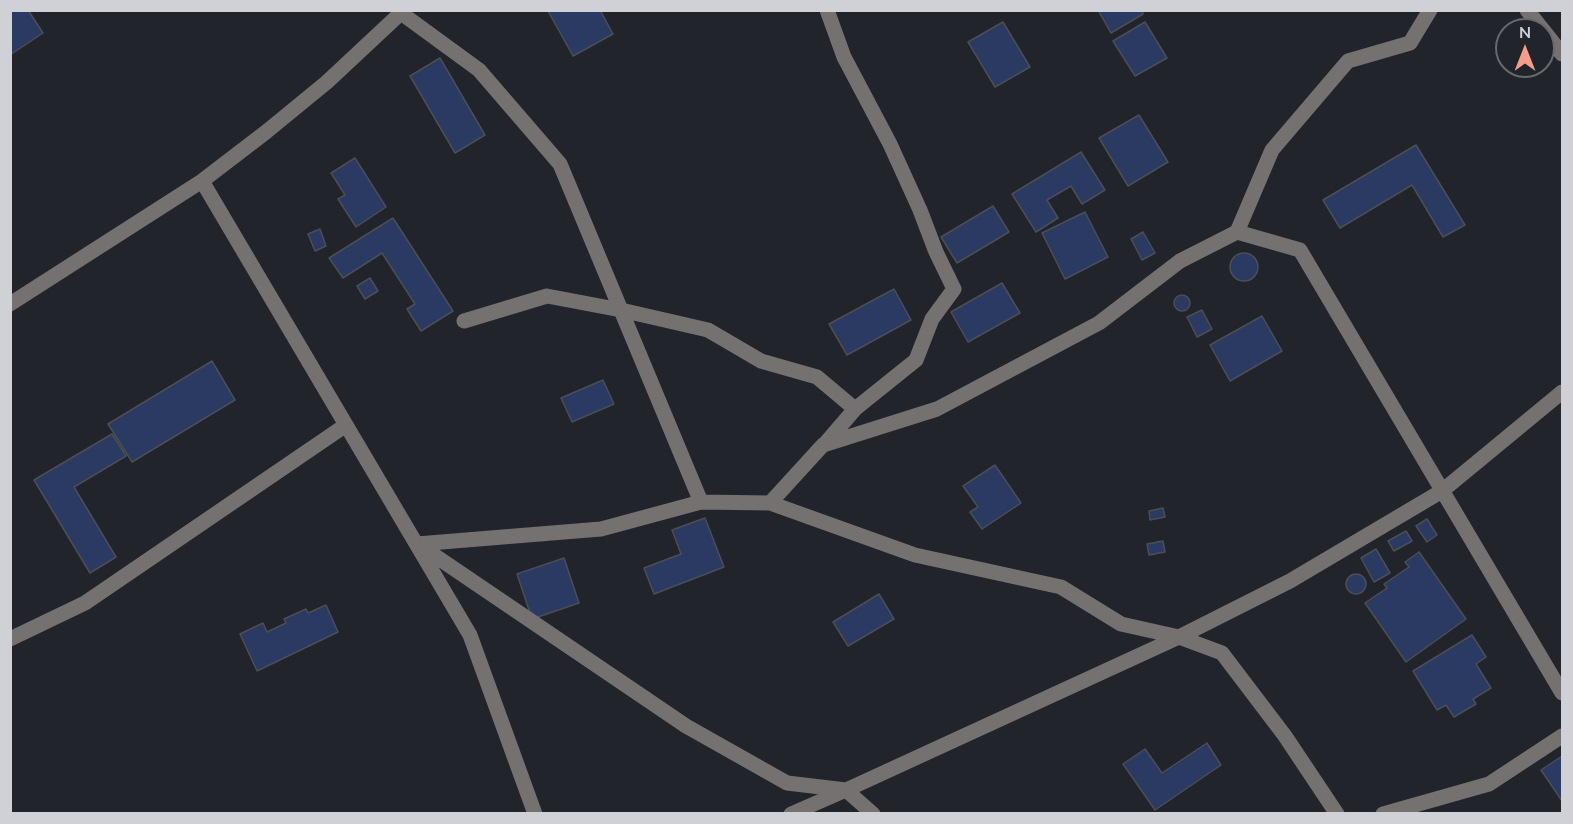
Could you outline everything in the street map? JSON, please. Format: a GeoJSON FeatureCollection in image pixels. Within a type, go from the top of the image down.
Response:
{"type":"FeatureCollection","features":[{"type":"Feature","properties":{"kind":"street"},"geometry":{"type":"LineString","coordinates":[[770,503],[855,409],[916,360],[932,319],[954,289],[890,144],[844,57],[827,10]]}},
{"type":"Feature","properties":{"kind":"street"},"geometry":{"type":"LineString","coordinates":[[823,445],[937,409],[1100,323],[1180,261],[1237,232],[1272,150],[1348,61],[1410,43],[1431,10]]}},
{"type":"Feature","properties":{"kind":"street"},"geometry":{"type":"LineString","coordinates":[[10,304],[202,181],[327,82],[403,12],[479,70],[560,164],[701,502]]}},
{"type":"Feature","properties":{"kind":"street"},"geometry":{"type":"LineString","coordinates":[[202,181],[470,635],[535,813]]}},
{"type":"Feature","properties":{"kind":"street"},"geometry":{"type":"LineString","coordinates":[[1237,232],[1300,250],[1563,693]]}},
{"type":"Feature","properties":{"kind":"street"},"geometry":{"type":"LineString","coordinates":[[465,321],[547,296],[621,310],[708,330],[761,361],[817,377],[855,409]]}},
{"type":"Feature","properties":{"kind":"street"},"geometry":{"type":"LineString","coordinates":[[791,813],[1179,638],[1290,581],[1442,491],[1563,392]]}},
{"type":"Feature","properties":{"kind":"street"},"geometry":{"type":"LineString","coordinates":[[10,639],[85,603],[346,424]]}},
{"type":"Feature","properties":{"kind":"street"},"geometry":{"type":"LineString","coordinates":[[417,544],[601,529],[701,502],[770,503],[915,555],[1060,587],[1121,624],[1179,638],[1222,653],[1285,736],[1337,813]]}},
{"type":"Feature","properties":{"kind":"street"},"geometry":{"type":"LineString","coordinates":[[417,544],[686,726],[787,783],[846,790],[873,813]]}},
{"type":"Feature","properties":{"kind":"street"},"geometry":{"type":"LineString","coordinates":[[1383,813],[1489,784],[1563,736]]}},
{"type":"Feature","properties":{"kind":"building"},"geometry":{"type":"Polygon","coordinates":[[[10,10],[28,10],[43,33],[10,55],[10,10]]]}},
{"type":"Feature","properties":{"kind":"building"},"geometry":{"type":"Polygon","coordinates":[[[600,10],[613,34],[573,56],[548,11],[600,10]]]}},
{"type":"Feature","properties":{"kind":"building"},"geometry":{"type":"Polygon","coordinates":[[[1098,10],[1142,10],[1143,14],[1111,33],[1098,10]]]}},
{"type":"Feature","properties":{"kind":"building"},"geometry":{"type":"Polygon","coordinates":[[[1003,22],[1030,67],[995,87],[968,42],[1003,22]]]}},
{"type":"Feature","properties":{"kind":"building"},"geometry":{"type":"Polygon","coordinates":[[[1145,22],[1167,58],[1135,76],[1113,41],[1145,22]]]}},
{"type":"Feature","properties":{"kind":"building"},"geometry":{"type":"Polygon","coordinates":[[[440,58],[485,135],[455,153],[410,76],[440,58]]]}},
{"type":"Feature","properties":{"kind":"building"},"geometry":{"type":"Polygon","coordinates":[[[1139,115],[1168,162],[1128,186],[1099,138],[1139,115]]]}},
{"type":"Feature","properties":{"kind":"building"},"geometry":{"type":"Polygon","coordinates":[[[1416,145],[1465,225],[1443,237],[1412,185],[1340,228],[1323,200],[1416,145]]]}},
{"type":"Feature","properties":{"kind":"building"},"geometry":{"type":"Polygon","coordinates":[[[1081,152],[1105,190],[1082,204],[1071,186],[1047,200],[1058,218],[1036,232],[1012,194],[1081,152]]]}},
{"type":"Feature","properties":{"kind":"building"},"geometry":{"type":"Polygon","coordinates":[[[355,158],[386,207],[356,227],[338,199],[345,195],[331,173],[355,158]]]}},
{"type":"Feature","properties":{"kind":"building"},"geometry":{"type":"Polygon","coordinates":[[[993,206],[1009,232],[957,263],[941,237],[993,206]]]}},
{"type":"Feature","properties":{"kind":"building"},"geometry":{"type":"Polygon","coordinates":[[[1085,212],[1108,257],[1065,279],[1042,233],[1085,212]]]}},
{"type":"Feature","properties":{"kind":"building"},"geometry":{"type":"Polygon","coordinates":[[[393,218],[453,311],[421,331],[407,309],[415,304],[382,253],[343,278],[329,258],[393,218]]]}},
{"type":"Feature","properties":{"kind":"building"},"geometry":{"type":"Polygon","coordinates":[[[320,229],[326,246],[315,251],[308,234],[320,229]]]}},
{"type":"Feature","properties":{"kind":"building"},"geometry":{"type":"Polygon","coordinates":[[[1143,232],[1155,253],[1142,260],[1131,239],[1143,232]]]}},
{"type":"Feature","properties":{"kind":"building"},"geometry":{"type":"Polygon","coordinates":[[[1244,253],[1254,257],[1258,267],[1254,277],[1244,281],[1234,277],[1230,267],[1234,257],[1244,253]]]}},
{"type":"Feature","properties":{"kind":"building"},"geometry":{"type":"Polygon","coordinates":[[[370,278],[378,291],[365,299],[357,286],[370,278]]]}},
{"type":"Feature","properties":{"kind":"building"},"geometry":{"type":"Polygon","coordinates":[[[1002,283],[1020,313],[968,342],[951,312],[1002,283]]]}},
{"type":"Feature","properties":{"kind":"building"},"geometry":{"type":"Polygon","coordinates":[[[894,289],[911,320],[847,355],[829,324],[894,289]]]}},
{"type":"Feature","properties":{"kind":"building"},"geometry":{"type":"Polygon","coordinates":[[[1179,295],[1185,295],[1190,303],[1188,309],[1179,311],[1174,306],[1174,300],[1179,295]]]}},
{"type":"Feature","properties":{"kind":"building"},"geometry":{"type":"Polygon","coordinates":[[[1202,310],[1212,329],[1197,337],[1187,317],[1202,310]]]}},
{"type":"Feature","properties":{"kind":"building"},"geometry":{"type":"Polygon","coordinates":[[[1262,316],[1282,351],[1230,381],[1210,345],[1262,316]]]}},
{"type":"Feature","properties":{"kind":"building"},"geometry":{"type":"Polygon","coordinates":[[[212,361],[235,400],[132,462],[108,424],[212,361]]]}},
{"type":"Feature","properties":{"kind":"building"},"geometry":{"type":"Polygon","coordinates":[[[603,380],[614,404],[572,422],[561,398],[603,380]]]}},
{"type":"Feature","properties":{"kind":"building"},"geometry":{"type":"Polygon","coordinates":[[[112,434],[126,456],[74,487],[116,557],[90,573],[34,480],[112,434]]]}},
{"type":"Feature","properties":{"kind":"building"},"geometry":{"type":"Polygon","coordinates":[[[995,465],[1021,503],[982,529],[970,512],[978,507],[963,486],[995,465]]]}},
{"type":"Feature","properties":{"kind":"building"},"geometry":{"type":"Polygon","coordinates":[[[1163,508],[1165,517],[1150,520],[1149,511],[1163,508]]]}},
{"type":"Feature","properties":{"kind":"building"},"geometry":{"type":"Polygon","coordinates":[[[705,518],[724,567],[654,594],[644,568],[681,554],[672,530],[705,518]]]}},
{"type":"Feature","properties":{"kind":"building"},"geometry":{"type":"Polygon","coordinates":[[[1427,519],[1437,535],[1427,542],[1416,526],[1427,519]]]}},
{"type":"Feature","properties":{"kind":"building"},"geometry":{"type":"Polygon","coordinates":[[[1406,531],[1412,541],[1394,551],[1388,541],[1406,531]]]}},
{"type":"Feature","properties":{"kind":"building"},"geometry":{"type":"Polygon","coordinates":[[[1163,541],[1165,552],[1149,555],[1147,544],[1163,541]]]}},
{"type":"Feature","properties":{"kind":"building"},"geometry":{"type":"Polygon","coordinates":[[[1376,549],[1390,573],[1374,582],[1361,558],[1376,549]]]}},
{"type":"Feature","properties":{"kind":"building"},"geometry":{"type":"Polygon","coordinates":[[[1419,552],[1466,619],[1406,662],[1365,603],[1387,588],[1384,584],[1409,567],[1405,562],[1419,552]]]}},
{"type":"Feature","properties":{"kind":"building"},"geometry":{"type":"Polygon","coordinates":[[[564,558],[579,603],[532,619],[517,574],[564,558]]]}},
{"type":"Feature","properties":{"kind":"building"},"geometry":{"type":"Polygon","coordinates":[[[1356,574],[1363,577],[1366,584],[1363,591],[1356,594],[1349,591],[1346,584],[1349,577],[1356,574]]]}},
{"type":"Feature","properties":{"kind":"building"},"geometry":{"type":"Polygon","coordinates":[[[879,594],[894,619],[848,646],[833,622],[879,594]]]}},
{"type":"Feature","properties":{"kind":"building"},"geometry":{"type":"Polygon","coordinates":[[[326,605],[338,632],[257,671],[240,634],[263,623],[267,632],[286,623],[284,619],[306,609],[308,613],[326,605]]]}},
{"type":"Feature","properties":{"kind":"building"},"geometry":{"type":"Polygon","coordinates":[[[1472,635],[1486,657],[1476,664],[1491,688],[1473,699],[1476,704],[1454,717],[1446,705],[1437,710],[1413,671],[1472,635]]]}},
{"type":"Feature","properties":{"kind":"building"},"geometry":{"type":"Polygon","coordinates":[[[1207,743],[1221,765],[1155,810],[1123,764],[1145,749],[1162,773],[1207,743]]]}},
{"type":"Feature","properties":{"kind":"building"},"geometry":{"type":"Polygon","coordinates":[[[1562,756],[1562,801],[1541,770],[1562,756]]]}}]}
